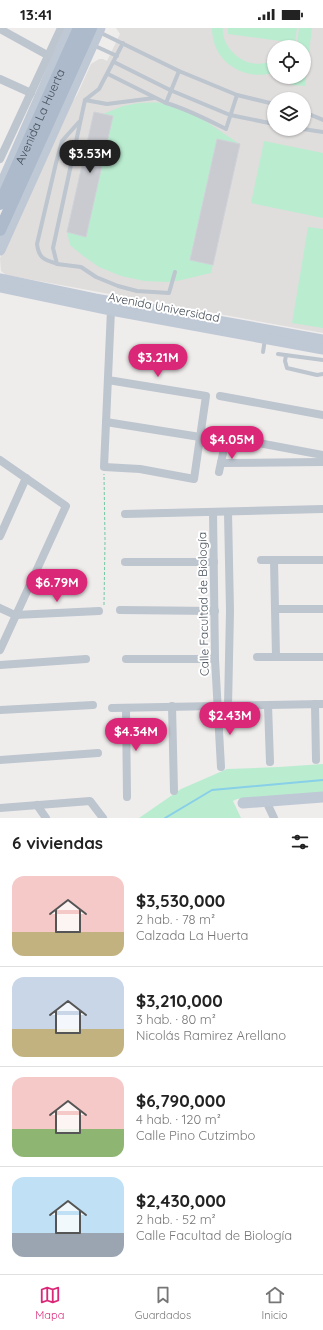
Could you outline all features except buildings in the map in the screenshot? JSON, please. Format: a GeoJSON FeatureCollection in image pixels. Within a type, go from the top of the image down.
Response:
{"type":"FeatureCollection","features":[{"type":"Feature","properties":{"kind":"main road","name":"Avenida La Huerta"},"geometry":{"type":"LineString","coordinates":[[0,204],[16,160],[79,28]]}},
{"type":"Feature","properties":{"kind":"main road","name":"Avenida La Huerta"},"geometry":{"type":"LineString","coordinates":[[0,230],[96,29]]}},
{"type":"Feature","properties":{"kind":"street"},"geometry":{"type":"LineString","coordinates":[[0,159],[61,28]]}},
{"type":"Feature","properties":{"kind":"street"},"geometry":{"type":"LineString","coordinates":[[0,188],[16,160],[70,28]]}},
{"type":"Feature","properties":{"kind":"street"},"geometry":{"type":"LineString","coordinates":[[0,29],[49,56]]}},
{"type":"Feature","properties":{"kind":"street"},"geometry":{"type":"LineString","coordinates":[[0,250],[93,45],[96,29]]}},
{"type":"Feature","properties":{"kind":"street"},"geometry":{"type":"LineString","coordinates":[[0,79],[31,93]]}},
{"type":"Feature","properties":{"kind":"street","name":"Avenida Universidad"},"geometry":{"type":"LineString","coordinates":[[0,279],[95,299],[323,340]]}},
{"type":"Feature","properties":{"kind":"street","name":"Avenida Universidad"},"geometry":{"type":"LineString","coordinates":[[0,287],[111,310],[323,349]]}},
{"type":"Feature","properties":{"kind":"street"},"geometry":{"type":"LineString","coordinates":[[108,380],[206,396],[194,478],[140,469],[104,467],[111,310]]}},
{"type":"Feature","properties":{"kind":"street"},"geometry":{"type":"LineString","coordinates":[[220,396],[323,416]]}},
{"type":"Feature","properties":{"kind":"street"},"geometry":{"type":"LineString","coordinates":[[106,419],[200,437]]}},
{"type":"Feature","properties":{"kind":"street"},"geometry":{"type":"LineString","coordinates":[[219,472],[227,438],[323,455]]}},
{"type":"Feature","properties":{"kind":"street"},"geometry":{"type":"LineString","coordinates":[[0,460],[66,506],[0,650]]}},
{"type":"Feature","properties":{"kind":"street"},"geometry":{"type":"LineString","coordinates":[[221,463],[323,462]]}},
{"type":"Feature","properties":{"kind":"street"},"geometry":{"type":"LineString","coordinates":[[0,536],[26,478]]}},
{"type":"Feature","properties":{"kind":"street"},"geometry":{"type":"LineString","coordinates":[[125,514],[323,510]]}},
{"type":"Feature","properties":{"kind":"street","name":"Calle Facultad de Biología"},"geometry":{"type":"LineString","coordinates":[[213,512],[215,659],[221,767]]}},
{"type":"Feature","properties":{"kind":"street","name":"Calle Facultad de Biología"},"geometry":{"type":"LineString","coordinates":[[228,512],[230,611],[228,706]]}},
{"type":"Feature","properties":{"kind":"street"},"geometry":{"type":"LineString","coordinates":[[261,560],[323,560]]}},
{"type":"Feature","properties":{"kind":"street"},"geometry":{"type":"LineString","coordinates":[[274,560],[276,657]]}},
{"type":"Feature","properties":{"kind":"street"},"geometry":{"type":"LineString","coordinates":[[125,562],[214,562]]}},
{"type":"Feature","properties":{"kind":"street"},"geometry":{"type":"LineString","coordinates":[[0,608],[15,615],[99,611]]}},
{"type":"Feature","properties":{"kind":"street"},"geometry":{"type":"LineString","coordinates":[[275,609],[323,609]]}},
{"type":"Feature","properties":{"kind":"street"},"geometry":{"type":"LineString","coordinates":[[120,610],[215,611]]}},
{"type":"Feature","properties":{"kind":"street"},"geometry":{"type":"LineString","coordinates":[[257,657],[323,657]]}},
{"type":"Feature","properties":{"kind":"street"},"geometry":{"type":"LineString","coordinates":[[0,665],[86,659]]}},
{"type":"Feature","properties":{"kind":"street"},"geometry":{"type":"LineString","coordinates":[[126,659],[215,659]]}},
{"type":"Feature","properties":{"kind":"street"},"geometry":{"type":"LineString","coordinates":[[112,708],[319,704],[316,760]]}},
{"type":"Feature","properties":{"kind":"street"},"geometry":{"type":"LineString","coordinates":[[268,705],[270,762]]}},
{"type":"Feature","properties":{"kind":"street"},"geometry":{"type":"LineString","coordinates":[[0,710],[93,706]]}},
{"type":"Feature","properties":{"kind":"street"},"geometry":{"type":"LineString","coordinates":[[172,706],[174,792]]}},
{"type":"Feature","properties":{"kind":"street"},"geometry":{"type":"LineString","coordinates":[[126,708],[127,797]]}},
{"type":"Feature","properties":{"kind":"street"},"geometry":{"type":"LineString","coordinates":[[0,760],[98,753]]}},
{"type":"Feature","properties":{"kind":"street"},"geometry":{"type":"LineString","coordinates":[[243,803],[323,797]]}},
{"type":"Feature","properties":{"kind":"street"},"geometry":{"type":"LineString","coordinates":[[0,808],[90,801],[103,818]]}},
{"type":"Feature","properties":{"kind":"street"},"geometry":{"type":"LineString","coordinates":[[266,801],[274,818]]}},
{"type":"Feature","properties":{"kind":"street"},"geometry":{"type":"LineString","coordinates":[[37,805],[46,818]]}},
{"type":"Feature","properties":{"kind":"lane"},"geometry":{"type":"LineString","coordinates":[[96,29],[179,71],[236,95],[267,102]]}},
{"type":"Feature","properties":{"kind":"lane"},"geometry":{"type":"LineString","coordinates":[[57,264],[52,248],[85,100],[99,88],[108,74],[123,43]]}},
{"type":"Feature","properties":{"kind":"lane"},"geometry":{"type":"LineString","coordinates":[[93,45],[117,56]]}},
{"type":"Feature","properties":{"kind":"lane"},"geometry":{"type":"LineString","coordinates":[[114,62],[170,90],[230,115],[267,123]]}},
{"type":"Feature","properties":{"kind":"lane"},"geometry":{"type":"LineString","coordinates":[[166,102],[179,71]]}},
{"type":"Feature","properties":{"kind":"lane"},"geometry":{"type":"LineString","coordinates":[[108,74],[155,98],[201,116],[226,129],[236,95]]}},
{"type":"Feature","properties":{"kind":"lane"},"geometry":{"type":"LineString","coordinates":[[85,100],[107,104],[155,98]]}},
{"type":"Feature","properties":{"kind":"lane"},"geometry":{"type":"LineString","coordinates":[[311,115],[323,120]]}},
{"type":"Feature","properties":{"kind":"lane"},"geometry":{"type":"LineString","coordinates":[[80,121],[62,141],[37,244],[38,252],[43,259],[57,264],[82,267],[96,277],[118,286],[137,291],[169,293],[175,272]]}},
{"type":"Feature","properties":{"kind":"lane"},"geometry":{"type":"LineString","coordinates":[[311,130],[323,132]]}},
{"type":"Feature","properties":{"kind":"lane"},"geometry":{"type":"LineString","coordinates":[[263,352],[265,338]]}},
{"type":"Feature","properties":{"kind":"lane"},"geometry":{"type":"LineString","coordinates":[[309,358],[311,347]]}},
{"type":"Feature","properties":{"kind":"lane"},"geometry":{"type":"LineString","coordinates":[[278,354],[323,360]]}},
{"type":"Feature","properties":{"kind":"lane"},"geometry":{"type":"LineString","coordinates":[[286,355],[287,368],[317,375],[323,374]]}},
{"type":"Feature","properties":{"kind":"path"},"geometry":{"type":"LineString","coordinates":[[99,611],[104,610],[104,467]]}},
{"type":"Feature","properties":{"kind":"shaded area"},"geometry":{"type":"Polygon","coordinates":[[[116,28],[323,28],[323,333],[6,275],[1,271],[0,258],[68,108],[77,95],[91,64],[99,59],[107,61],[120,34],[116,28]]]}},
{"type":"Feature","properties":{"kind":"green space"},"geometry":{"type":"Polygon","coordinates":[[[212,28],[223,28],[223,34],[227,45],[235,55],[240,59],[251,63],[267,63],[267,74],[251,74],[231,66],[223,59],[213,40],[212,28]]]}},
{"type":"Feature","properties":{"kind":"green space"},"geometry":{"type":"Polygon","coordinates":[[[228,28],[297,28],[295,40],[273,40],[228,34],[228,28]]]}},
{"type":"Feature","properties":{"kind":"green space"},"geometry":{"type":"Polygon","coordinates":[[[299,28],[312,28],[311,40],[298,40],[299,28]]]}},
{"type":"Feature","properties":{"kind":"green space"},"geometry":{"type":"Polygon","coordinates":[[[292,84],[305,84],[305,86],[292,84]]]}},
{"type":"Feature","properties":{"kind":"green space"},"geometry":{"type":"Polygon","coordinates":[[[139,103],[161,103],[183,109],[202,119],[240,144],[211,273],[177,281],[144,281],[121,276],[99,267],[70,245],[67,232],[94,112],[103,114],[123,106],[139,103]]]}},
{"type":"Feature","properties":{"kind":"green space"},"geometry":{"type":"Polygon","coordinates":[[[264,141],[323,153],[323,218],[251,203],[264,141]]]}},
{"type":"Feature","properties":{"kind":"green space"},"geometry":{"type":"Polygon","coordinates":[[[308,227],[323,229],[323,328],[292,323],[308,227]]]}},
{"type":"Feature","properties":{"kind":"green space"},"geometry":{"type":"Polygon","coordinates":[[[323,764],[323,793],[237,799],[233,801],[241,818],[139,818],[181,789],[227,769],[323,764]]]}},
{"type":"Feature","properties":{"kind":"waterway"},"geometry":{"type":"LineString","coordinates":[[165,818],[212,790],[323,780]]}}]}
